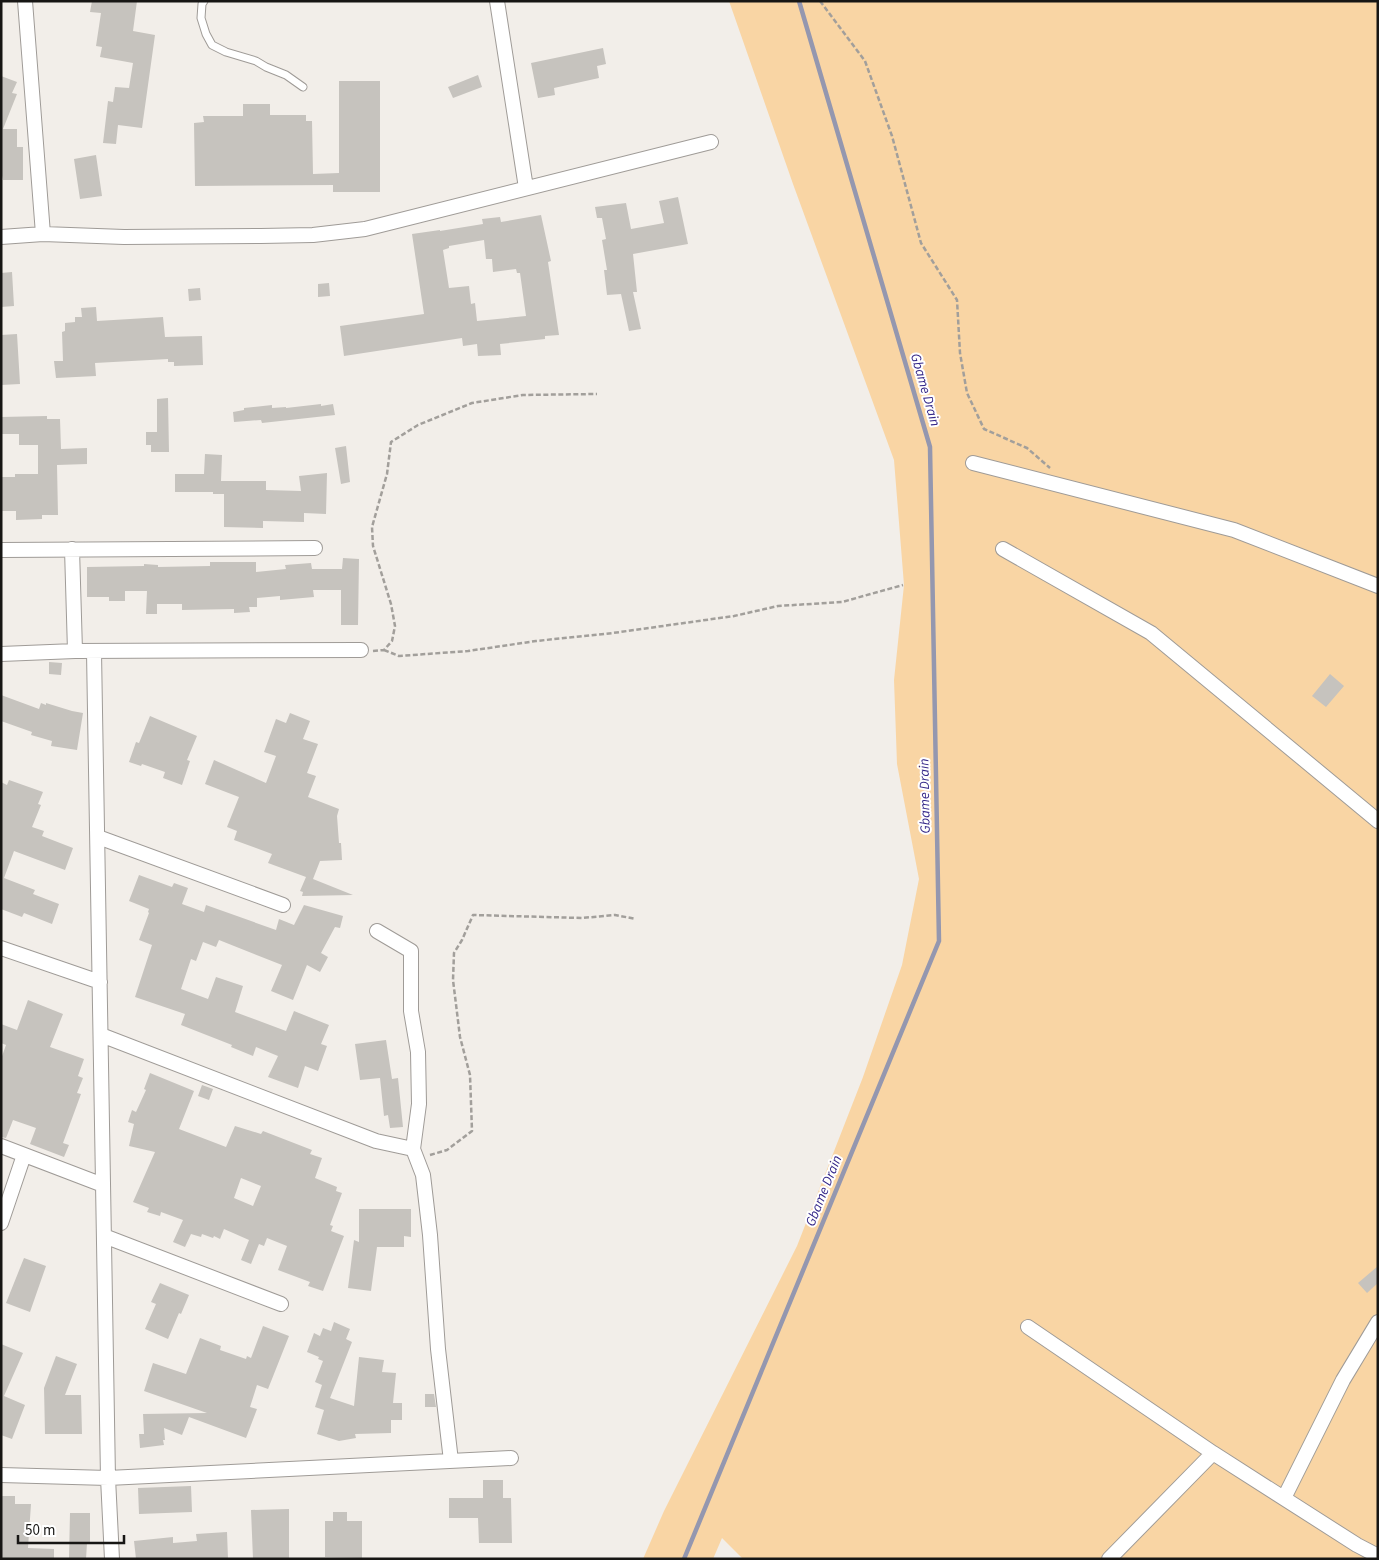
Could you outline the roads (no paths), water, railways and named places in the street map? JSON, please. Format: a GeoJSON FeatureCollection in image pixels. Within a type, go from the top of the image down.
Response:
{"type":"FeatureCollection","features":[{"type":"Feature","properties":{"kind":"street"},"geometry":{"type":"LineString","coordinates":[[25,1],[43,234]]}},
{"type":"Feature","properties":{"kind":"street"},"geometry":{"type":"LineString","coordinates":[[497,1],[526,188]]}},
{"type":"Feature","properties":{"kind":"street"},"geometry":{"type":"LineString","coordinates":[[1,236],[43,234],[124,237],[313,235],[365,229],[711,142]]}},
{"type":"Feature","properties":{"kind":"street"},"geometry":{"type":"LineString","coordinates":[[973,463],[1234,530],[1378,586]]}},
{"type":"Feature","properties":{"kind":"street"},"geometry":{"type":"LineString","coordinates":[[1,550],[315,548]]}},
{"type":"Feature","properties":{"kind":"street"},"geometry":{"type":"LineString","coordinates":[[72,549],[75,652]]}},
{"type":"Feature","properties":{"kind":"street"},"geometry":{"type":"LineString","coordinates":[[1004,550],[1151,633],[1378,821]]}},
{"type":"Feature","properties":{"kind":"street"},"geometry":{"type":"LineString","coordinates":[[1,654],[361,650]]}},
{"type":"Feature","properties":{"kind":"street"},"geometry":{"type":"LineString","coordinates":[[94,652],[108,1478],[112,1559]]}},
{"type":"Feature","properties":{"kind":"street"},"geometry":{"type":"LineString","coordinates":[[98,837],[283,905]]}},
{"type":"Feature","properties":{"kind":"street"},"geometry":{"type":"LineString","coordinates":[[377,931],[411,951],[411,1011],[418,1052],[419,1104],[415,1154],[423,1175],[430,1235],[438,1349],[452,1461]]}},
{"type":"Feature","properties":{"kind":"street"},"geometry":{"type":"LineString","coordinates":[[1,948],[100,982]]}},
{"type":"Feature","properties":{"kind":"street"},"geometry":{"type":"LineString","coordinates":[[101,1036],[376,1141],[415,1154]]}},
{"type":"Feature","properties":{"kind":"street"},"geometry":{"type":"LineString","coordinates":[[1,1146],[103,1185]]}},
{"type":"Feature","properties":{"kind":"street"},"geometry":{"type":"LineString","coordinates":[[1,1223],[24,1155]]}},
{"type":"Feature","properties":{"kind":"street"},"geometry":{"type":"LineString","coordinates":[[104,1236],[281,1304]]}},
{"type":"Feature","properties":{"kind":"street"},"geometry":{"type":"LineString","coordinates":[[1284,1498],[1343,1380],[1378,1322]]}},
{"type":"Feature","properties":{"kind":"street"},"geometry":{"type":"LineString","coordinates":[[1028,1327],[1213,1453],[1357,1545],[1378,1556]]}},
{"type":"Feature","properties":{"kind":"street"},"geometry":{"type":"LineString","coordinates":[[1109,1559],[1213,1453]]}},
{"type":"Feature","properties":{"kind":"street"},"geometry":{"type":"LineString","coordinates":[[1,1475],[108,1478],[511,1458]]}},
{"type":"Feature","properties":{"kind":"lane"},"geometry":{"type":"LineString","coordinates":[[204,1],[201,18],[212,45],[286,74],[303,87]]}},
{"type":"Feature","properties":{"kind":"waterway","name":"Gbame Drain"},"geometry":{"type":"LineString","coordinates":[[684,1559],[939,941],[930,447],[799,1]]}}]}
